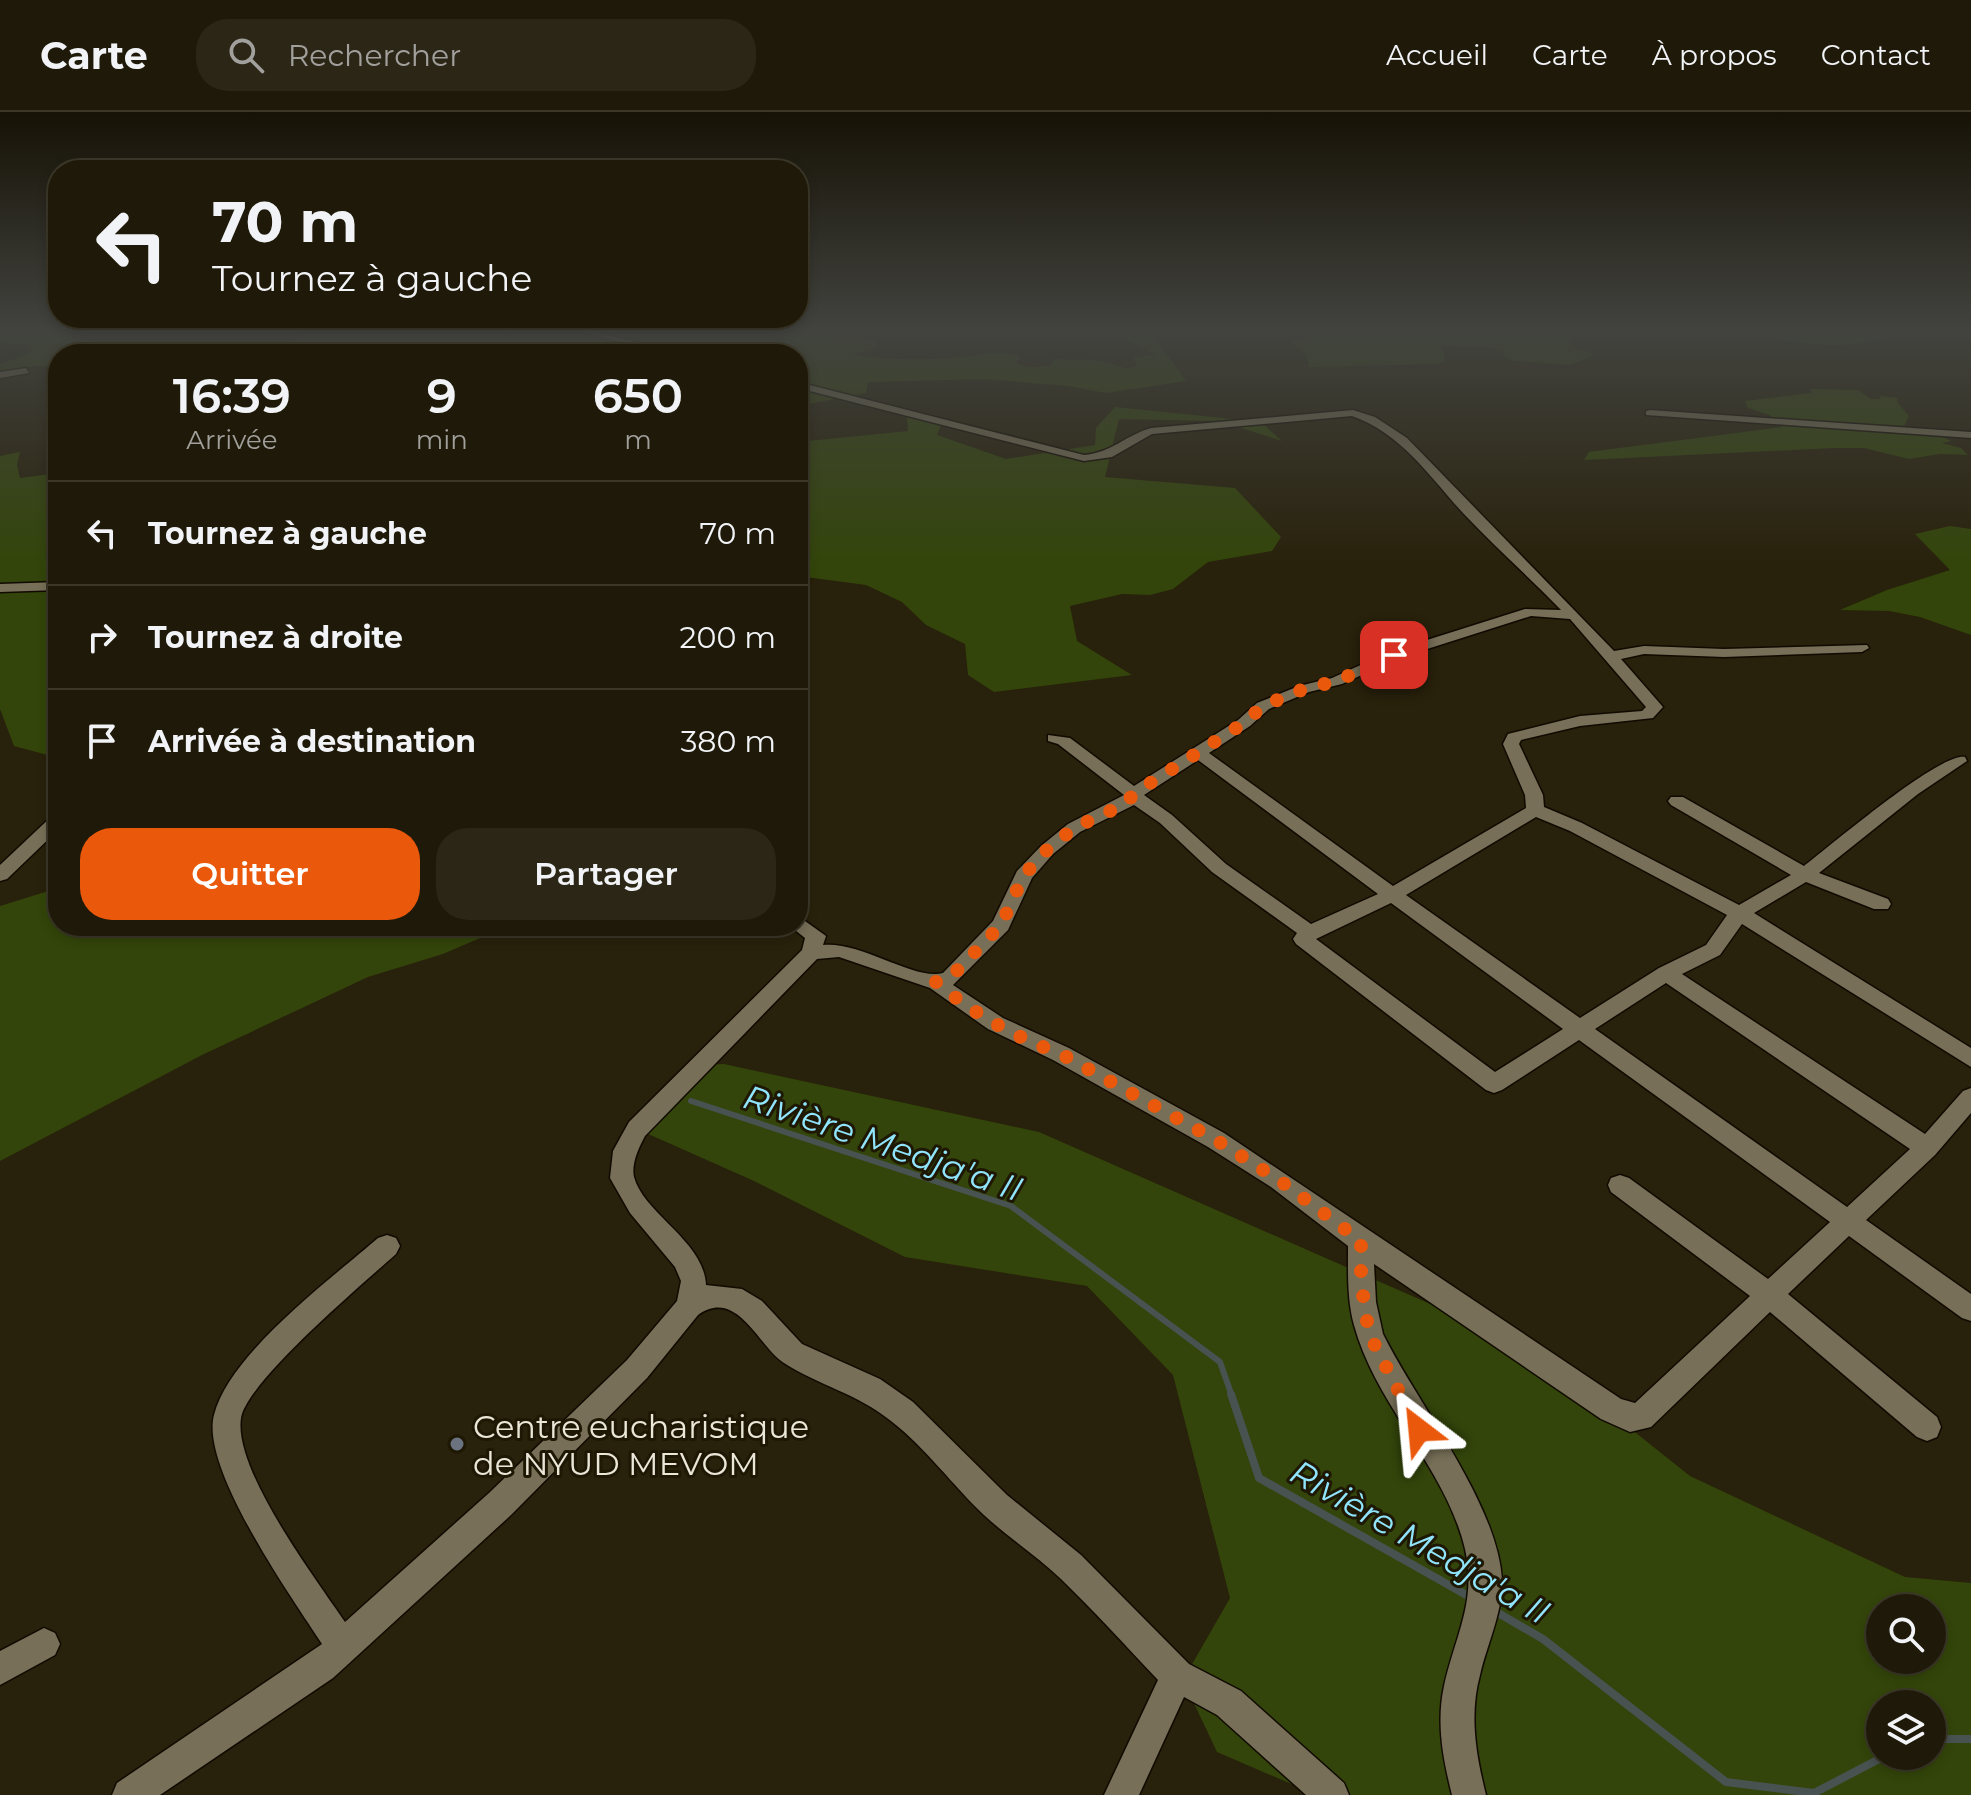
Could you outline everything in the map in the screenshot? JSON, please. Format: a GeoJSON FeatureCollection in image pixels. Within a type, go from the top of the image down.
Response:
{"type":"FeatureCollection","features":[{"type":"Feature","properties":{"kind":"street"},"geometry":{"type":"LineString","coordinates":[[894,410],[1084,458],[1108,458],[1120,451],[1134,436],[1151,431],[1353,413],[1368,417],[1417,451],[1468,511],[1574,615],[1655,707],[1647,715],[1580,721],[1514,737],[1511,744],[1534,795],[1535,810]]}},
{"type":"Feature","properties":{"kind":"street"},"geometry":{"type":"LineString","coordinates":[[1650,413],[1971,435]]}},
{"type":"Feature","properties":{"kind":"street"},"geometry":{"type":"LineString","coordinates":[[0,588],[48,586]]}},
{"type":"Feature","properties":{"kind":"street"},"geometry":{"type":"LineString","coordinates":[[936,982],[950,978],[1001,925],[1024,875],[1047,850],[1074,828],[1127,803],[1133,794],[1244,723],[1263,706],[1304,689],[1337,681],[1394,655],[1530,612],[1574,615]]}},
{"type":"Feature","properties":{"kind":"street"},"geometry":{"type":"LineString","coordinates":[[1612,656],[1644,650],[1724,653],[1862,648]]}},
{"type":"Feature","properties":{"kind":"street"},"geometry":{"type":"LineString","coordinates":[[1054,738],[1064,741],[1151,811],[1166,819],[1219,868],[1310,933]]}},
{"type":"Feature","properties":{"kind":"street"},"geometry":{"type":"LineString","coordinates":[[1198,753],[1971,1309]]}},
{"type":"Feature","properties":{"kind":"street"},"geometry":{"type":"LineString","coordinates":[[1535,810],[1392,895],[1303,939],[1494,1084],[1666,973],[1713,950],[1739,913],[1805,875],[1912,790],[1959,761]]}},
{"type":"Feature","properties":{"kind":"street"},"geometry":{"type":"LineString","coordinates":[[1677,801],[1805,875],[1881,904]]}},
{"type":"Feature","properties":{"kind":"street"},"geometry":{"type":"LineString","coordinates":[[1535,810],[1576,827],[1739,913],[1971,1059]]}},
{"type":"Feature","properties":{"kind":"street"},"geometry":{"type":"LineString","coordinates":[[0,875],[48,829]]}},
{"type":"Feature","properties":{"kind":"street"},"geometry":{"type":"LineString","coordinates":[[689,1306],[694,1281],[684,1259],[639,1206],[622,1178],[625,1151],[637,1129],[811,953],[816,936],[808,930]]}},
{"type":"Feature","properties":{"kind":"street"},"geometry":{"type":"LineString","coordinates":[[811,953],[840,950],[936,982],[983,1015],[1037,1045],[1061,1054],[1216,1140],[1279,1180],[1361,1241],[1611,1409],[1630,1418],[1641,1417],[1927,1148],[1971,1097]]}},
{"type":"Feature","properties":{"kind":"street"},"geometry":{"type":"LineString","coordinates":[[1666,973],[1927,1148]]}},
{"type":"Feature","properties":{"kind":"street"},"geometry":{"type":"LineString","coordinates":[[1620,1185],[1769,1295],[1927,1427]]}},
{"type":"Feature","properties":{"kind":"street"},"geometry":{"type":"LineString","coordinates":[[1361,1241],[1361,1282],[1369,1334],[1406,1407],[1473,1522],[1486,1578],[1460,1686],[1455,1724],[1459,1757],[1469,1795]]}},
{"type":"Feature","properties":{"kind":"street"},"geometry":{"type":"LineString","coordinates":[[343,1647],[270,1537],[225,1441],[227,1416],[238,1391],[258,1366],[387,1246]]}},
{"type":"Feature","properties":{"kind":"street"},"geometry":{"type":"LineString","coordinates":[[129,1795],[321,1666],[343,1647],[511,1494],[637,1369],[689,1306],[702,1297],[733,1298],[753,1310],[792,1353],[870,1389],[903,1412],[996,1506],[1070,1566],[1177,1676],[1229,1703],[1332,1795]]}},
{"type":"Feature","properties":{"kind":"street"},"geometry":{"type":"LineString","coordinates":[[0,1669],[44,1644]]}},
{"type":"Feature","properties":{"kind":"street"},"geometry":{"type":"LineString","coordinates":[[1121,1795],[1177,1676]]}},
{"type":"Feature","properties":{"kind":"green space"},"geometry":{"type":"Polygon","coordinates":[[[1113,410],[1140,410],[1261,422],[1282,441],[1219,421],[1119,419],[1105,477],[1235,488],[1281,537],[1272,551],[1208,562],[1173,589],[1150,595],[1122,594],[1070,606],[1077,641],[1132,675],[994,692],[968,675],[965,644],[926,625],[902,602],[866,585],[808,577],[808,441],[908,431],[907,417],[944,417],[937,435],[1006,459],[1095,445],[1096,428],[1113,410]]]}},
{"type":"Feature","properties":{"kind":"green space"},"geometry":{"type":"Polygon","coordinates":[[[1753,410],[1903,410],[1909,416],[1902,430],[1941,436],[1951,441],[1942,443],[1961,448],[1968,455],[1940,454],[1909,459],[1864,448],[1833,448],[1584,460],[1589,452],[1782,427],[1770,415],[1753,410]]]}},
{"type":"Feature","properties":{"kind":"green space"},"geometry":{"type":"Polygon","coordinates":[[[20,452],[17,465],[20,478],[48,474],[48,755],[14,746],[0,709],[0,456],[20,452]]]}},
{"type":"Feature","properties":{"kind":"green space"},"geometry":{"type":"Polygon","coordinates":[[[1950,526],[1971,529],[1971,635],[1920,617],[1889,611],[1840,610],[1887,590],[1950,570],[1915,534],[1950,526]]]}},
{"type":"Feature","properties":{"kind":"green space"},"geometry":{"type":"Polygon","coordinates":[[[48,891],[48,936],[485,936],[443,954],[368,977],[202,1055],[0,1161],[0,906],[48,891]]]}},
{"type":"Feature","properties":{"kind":"green space"},"geometry":{"type":"Polygon","coordinates":[[[724,1064],[1039,1132],[1528,1347],[1690,1476],[1905,1577],[1971,1583],[1971,1795],[1317,1795],[1217,1752],[1183,1680],[1230,1598],[1173,1375],[1087,1286],[905,1257],[754,1181],[637,1129],[699,1065],[724,1064]]]}},
{"type":"Feature","properties":{"kind":"waterway","name":"Rivière Medja'a II"},"geometry":{"type":"LineString","coordinates":[[691,1101],[1011,1206],[1220,1362],[1232,1396]]}},
{"type":"Feature","properties":{"kind":"waterway","name":"Rivière Medja'a II"},"geometry":{"type":"LineString","coordinates":[[1231,1394],[1259,1478],[1470,1597]]}},
{"type":"Feature","properties":{"kind":"waterway","name":"Rivière Medja'a II"},"geometry":{"type":"LineString","coordinates":[[1493,1610],[1543,1639],[1726,1782],[1814,1793],[1866,1766]]}},
{"type":"Feature","properties":{"kind":"waterway","name":"Rivière Medja'a II"},"geometry":{"type":"LineString","coordinates":[[1946,1739],[1971,1739]]}},
{"type":"Feature","properties":{"kind":"place","name":"Centre eucharistique de NYUD MEVOM"},"geometry":{"type":"Point","coordinates":[457,1444]}},
{"type":"Feature","properties":{"kind":"route"},"geometry":{"type":"LineString","coordinates":[[1394,655],[1337,681],[1304,689],[1263,706],[1244,723],[1133,794],[1127,803],[1074,828],[1047,850],[1024,875],[1017,896],[1001,925],[961,969],[950,978],[936,982],[983,1015],[1037,1045],[1061,1054],[1216,1140],[1279,1180],[1361,1241],[1361,1282],[1369,1334],[1419,1430]]}}]}
